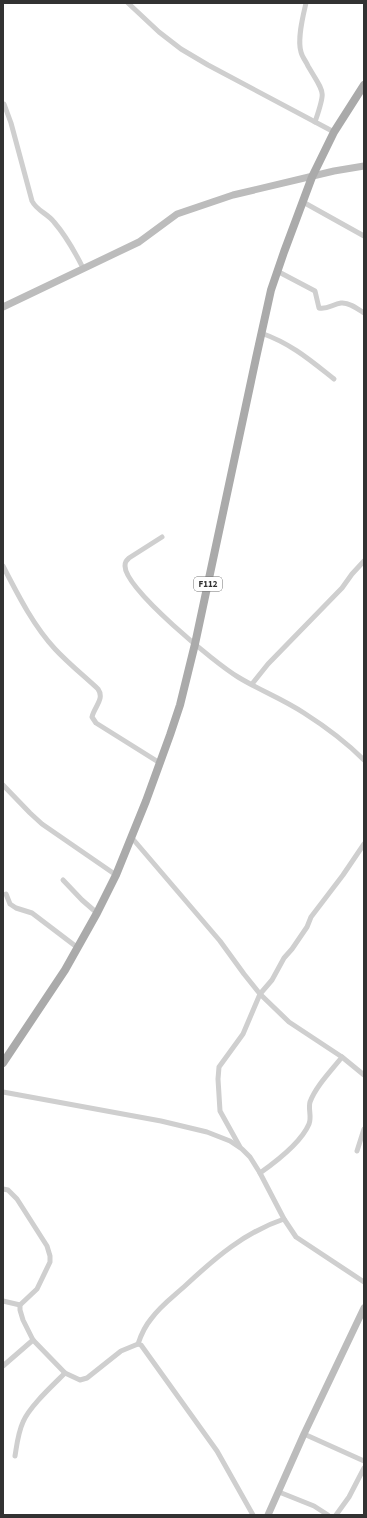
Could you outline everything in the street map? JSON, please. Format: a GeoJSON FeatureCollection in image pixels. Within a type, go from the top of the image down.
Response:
{"type":"FeatureCollection","features":[{"type":"Feature","properties":{"kind":"main road","name":"F112"},"geometry":{"type":"LineString","coordinates":[[3,1063],[53,990],[97,913],[132,838],[160,763],[180,705],[195,644],[262,333],[277,271],[312,177],[334,132],[364,85]]}},
{"type":"Feature","properties":{"kind":"main road"},"geometry":{"type":"LineString","coordinates":[[3,307],[139,242],[177,214],[233,195],[312,177],[334,170],[364,166]]}},
{"type":"Feature","properties":{"kind":"main road"},"geometry":{"type":"LineString","coordinates":[[268,1515],[304,1434],[364,1308]]}},
{"type":"Feature","properties":{"kind":"street"},"geometry":{"type":"LineString","coordinates":[[128,3],[159,32],[181,49],[334,132]]}},
{"type":"Feature","properties":{"kind":"street"},"geometry":{"type":"LineString","coordinates":[[306,3],[302,22],[301,52],[320,83],[323,94],[315,122]]}},
{"type":"Feature","properties":{"kind":"street"},"geometry":{"type":"LineString","coordinates":[[4,104],[11,123],[34,207],[54,221],[70,243],[83,268]]}},
{"type":"Feature","properties":{"kind":"street"},"geometry":{"type":"LineString","coordinates":[[303,202],[364,236]]}},
{"type":"Feature","properties":{"kind":"street"},"geometry":{"type":"LineString","coordinates":[[277,271],[315,291],[319,308],[323,309],[340,303],[345,303],[364,313]]}},
{"type":"Feature","properties":{"kind":"street"},"geometry":{"type":"LineString","coordinates":[[262,333],[277,338],[292,346],[334,379]]}},
{"type":"Feature","properties":{"kind":"street"},"geometry":{"type":"LineString","coordinates":[[162,536],[129,558],[124,567],[130,578],[159,613],[237,677],[303,712],[346,742],[364,760]]}},
{"type":"Feature","properties":{"kind":"street"},"geometry":{"type":"LineString","coordinates":[[252,684],[268,664],[342,588],[364,561]]}},
{"type":"Feature","properties":{"kind":"street"},"geometry":{"type":"LineString","coordinates":[[3,566],[17,594],[45,636],[56,650],[101,693],[100,700],[93,712],[92,717],[96,723],[160,763]]}},
{"type":"Feature","properties":{"kind":"street"},"geometry":{"type":"LineString","coordinates":[[3,785],[5,791],[42,824],[116,875]]}},
{"type":"Feature","properties":{"kind":"street"},"geometry":{"type":"LineString","coordinates":[[132,838],[220,941],[260,994],[289,1022],[364,1075]]}},
{"type":"Feature","properties":{"kind":"street"},"geometry":{"type":"LineString","coordinates":[[242,1149],[220,1111],[219,1070],[243,1034],[260,994],[270,984],[284,958],[303,933],[311,917],[343,875],[364,844]]}},
{"type":"Feature","properties":{"kind":"street"},"geometry":{"type":"LineString","coordinates":[[63,880],[97,913]]}},
{"type":"Feature","properties":{"kind":"street"},"geometry":{"type":"LineString","coordinates":[[6,894],[10,904],[16,908],[32,913],[78,948]]}},
{"type":"Feature","properties":{"kind":"street"},"geometry":{"type":"LineString","coordinates":[[260,1173],[277,1161],[293,1146],[307,1128],[311,1118],[310,1104],[314,1095],[342,1058]]}},
{"type":"Feature","properties":{"kind":"street"},"geometry":{"type":"LineString","coordinates":[[3,1092],[161,1121],[207,1132],[230,1141],[242,1149],[250,1157],[296,1238],[364,1282]]}},
{"type":"Feature","properties":{"kind":"street"},"geometry":{"type":"LineString","coordinates":[[357,1150],[364,1129]]}},
{"type":"Feature","properties":{"kind":"street"},"geometry":{"type":"LineString","coordinates":[[3,1189],[8,1190],[17,1199],[47,1246],[50,1256],[50,1262],[37,1289],[20,1306],[22,1320],[33,1340],[64,1373],[80,1380],[87,1378],[121,1351],[138,1344],[150,1319],[207,1266],[237,1242],[265,1225],[284,1219]]}},
{"type":"Feature","properties":{"kind":"street"},"geometry":{"type":"LineString","coordinates":[[3,1301],[20,1306]]}},
{"type":"Feature","properties":{"kind":"street"},"geometry":{"type":"LineString","coordinates":[[3,1366],[33,1340]]}},
{"type":"Feature","properties":{"kind":"street"},"geometry":{"type":"LineString","coordinates":[[138,1344],[141,1345],[213,1445],[253,1515]]}},
{"type":"Feature","properties":{"kind":"street"},"geometry":{"type":"LineString","coordinates":[[15,1456],[18,1436],[23,1421],[64,1373]]}},
{"type":"Feature","properties":{"kind":"street"},"geometry":{"type":"LineString","coordinates":[[304,1434],[364,1461]]}},
{"type":"Feature","properties":{"kind":"street"},"geometry":{"type":"LineString","coordinates":[[336,1515],[349,1497],[364,1468]]}},
{"type":"Feature","properties":{"kind":"street"},"geometry":{"type":"LineString","coordinates":[[279,1492],[314,1506],[328,1515]]}}]}
